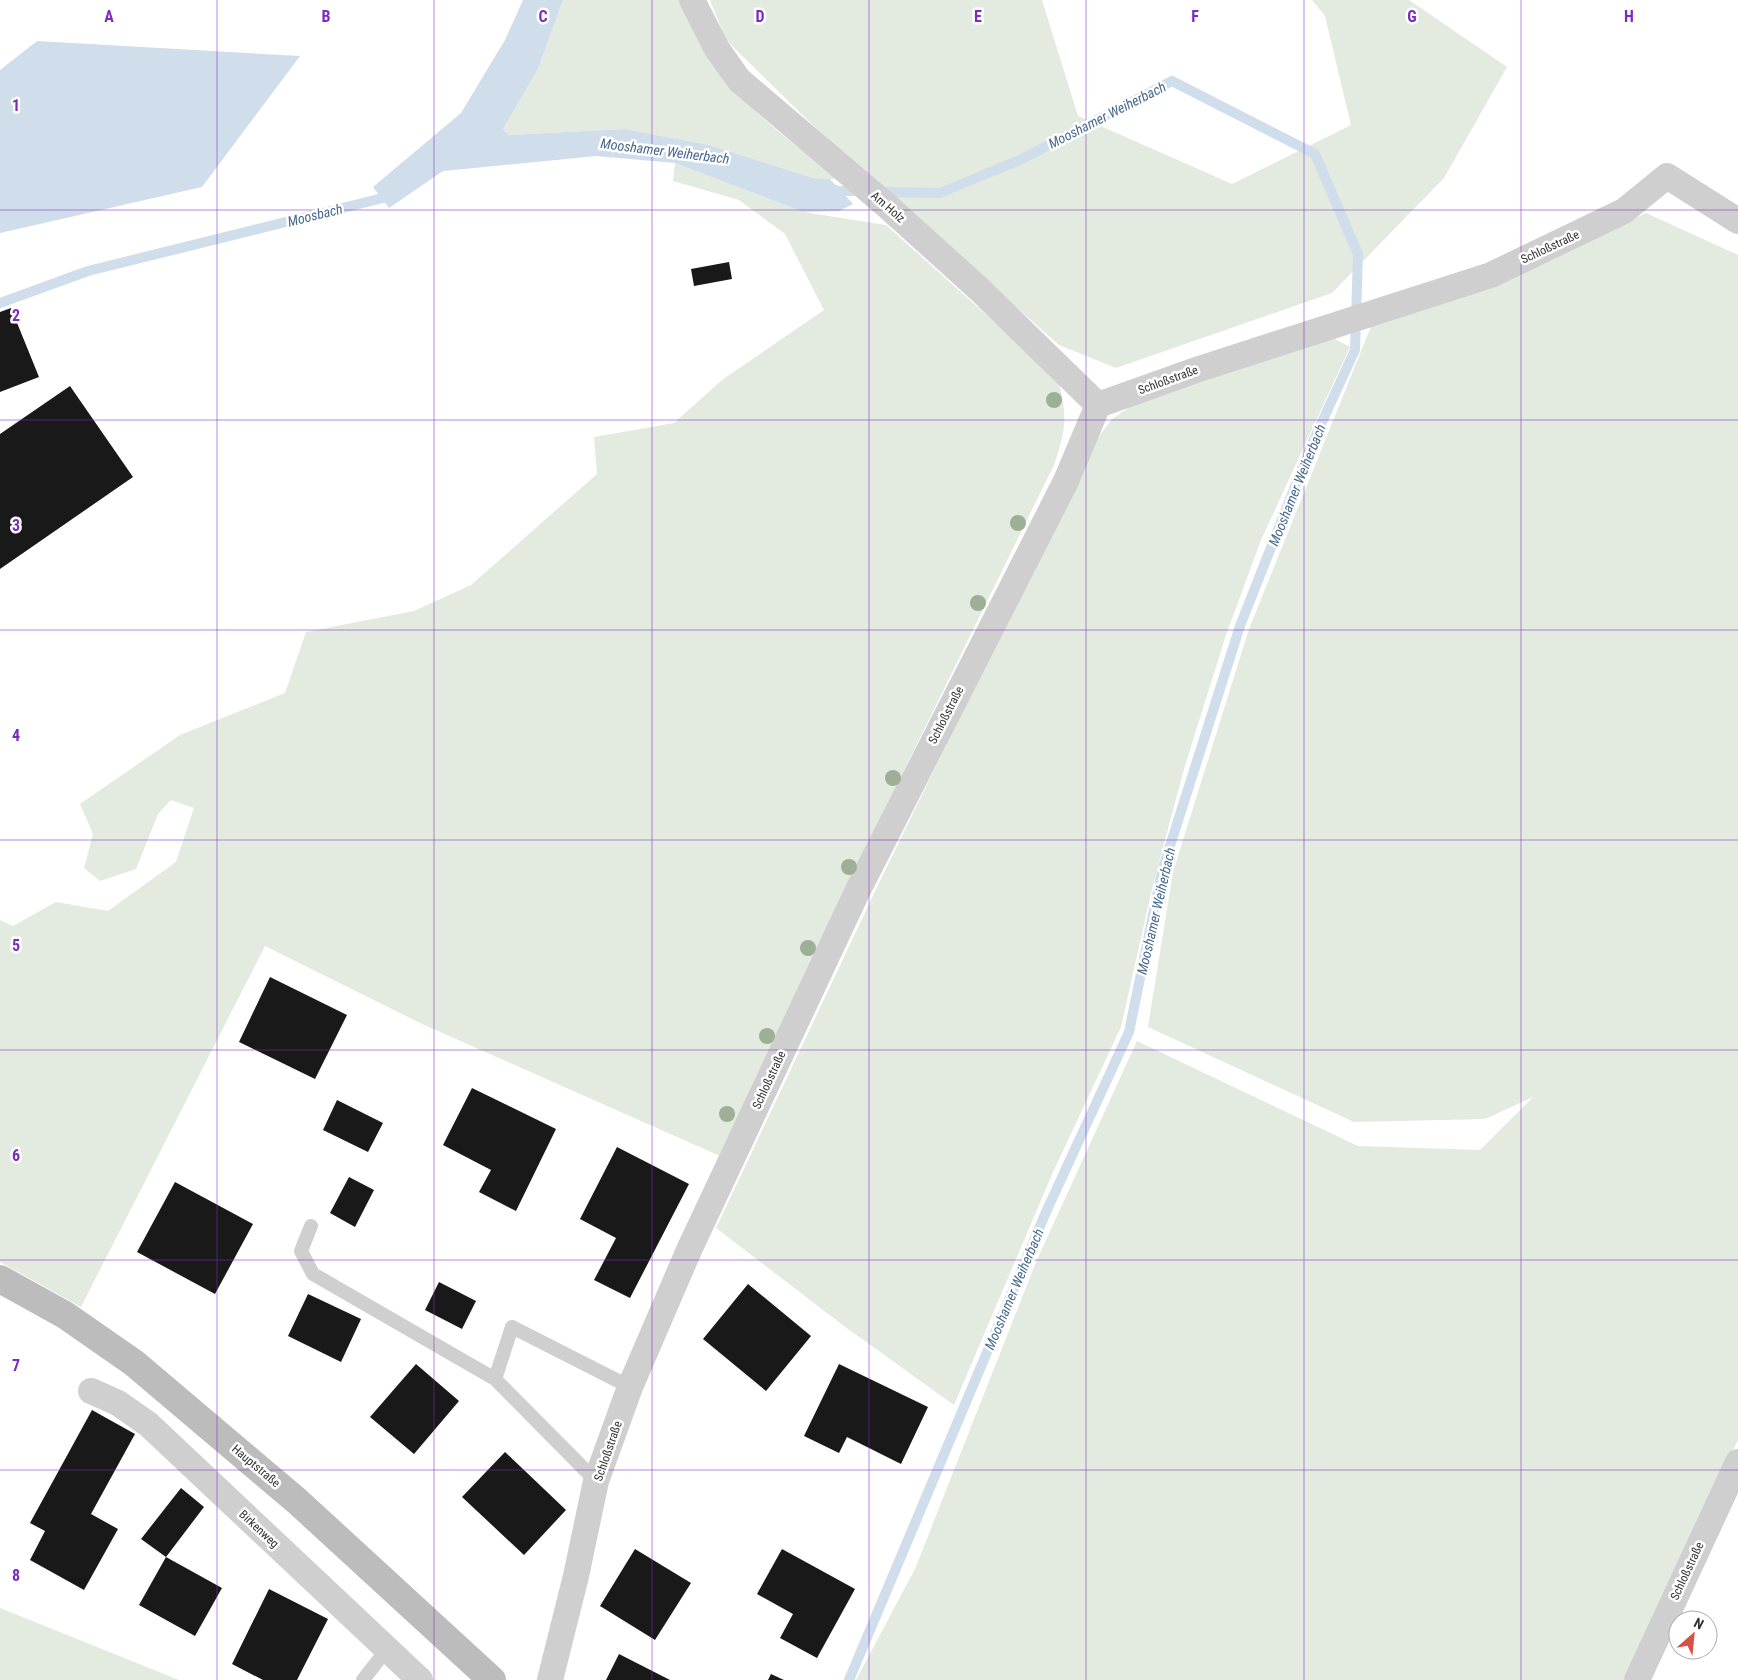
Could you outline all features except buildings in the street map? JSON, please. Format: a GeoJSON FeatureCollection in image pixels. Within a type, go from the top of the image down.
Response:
{"type":"FeatureCollection","features":[{"type":"Feature","properties":{"kind":"main road","name":"Hauptstraße"},"geometry":{"type":"LineString","coordinates":[[0,1279],[66,1315],[134,1363],[297,1501],[492,1680]]}},
{"type":"Feature","properties":{"kind":"street","name":"Am Holz"},"geometry":{"type":"LineString","coordinates":[[692,0],[717,49],[738,80],[886,205],[979,289],[1098,405]]}},
{"type":"Feature","properties":{"kind":"street","name":"Schloßstraße"},"geometry":{"type":"LineString","coordinates":[[550,1680],[574,1586],[596,1481],[630,1387],[689,1250],[858,890],[1066,482],[1098,405],[1199,369],[1490,275],[1624,211],[1667,176],[1738,221]]}},
{"type":"Feature","properties":{"kind":"street","name":"Birkenweg"},"geometry":{"type":"LineString","coordinates":[[91,1390],[118,1403],[148,1424],[420,1680]]}},
{"type":"Feature","properties":{"kind":"street","name":"Schloßstraße"},"geometry":{"type":"LineString","coordinates":[[1637,1680],[1738,1462]]}},
{"type":"Feature","properties":{"kind":"lane"},"geometry":{"type":"LineString","coordinates":[[310,1226],[301,1251],[313,1274],[495,1379],[596,1481]]}},
{"type":"Feature","properties":{"kind":"lane"},"geometry":{"type":"LineString","coordinates":[[495,1379],[512,1327],[630,1387]]}},
{"type":"Feature","properties":{"kind":"lane"},"geometry":{"type":"LineString","coordinates":[[363,1680],[387,1649]]}},
{"type":"Feature","properties":{"kind":"shaded area"},"geometry":{"type":"Polygon","coordinates":[[[563,0],[681,0],[693,29],[708,56],[726,80],[767,122],[839,179],[817,179],[709,145],[625,129],[509,135],[503,129],[538,69],[563,0]]]}},
{"type":"Feature","properties":{"kind":"shaded area"},"geometry":{"type":"Polygon","coordinates":[[[710,0],[1042,0],[1078,116],[1232,184],[1351,125],[1325,16],[1312,0],[1409,0],[1507,67],[1444,178],[1332,293],[1116,368],[1059,345],[906,210],[818,130],[726,40],[710,0]]]}},
{"type":"Feature","properties":{"kind":"shaded area"},"geometry":{"type":"Polygon","coordinates":[[[675,163],[803,212],[886,225],[1058,379],[1064,414],[1063,432],[1054,465],[906,766],[720,1156],[422,1024],[265,946],[81,1307],[0,1262],[0,920],[13,926],[56,902],[108,911],[176,862],[194,808],[171,800],[158,814],[136,869],[100,881],[84,868],[93,834],[80,804],[180,735],[285,693],[306,632],[414,611],[471,585],[597,474],[594,437],[674,423],[722,380],[824,310],[785,234],[739,200],[673,181],[675,163]]]}},
{"type":"Feature","properties":{"kind":"shaded area"},"geometry":{"type":"Polygon","coordinates":[[[1646,213],[1738,255],[1738,1440],[1722,1471],[1630,1680],[856,1680],[915,1569],[1036,1262],[1137,1041],[1358,1146],[1480,1150],[1533,1097],[1485,1119],[1354,1122],[1148,1027],[1173,872],[1249,629],[1372,324],[1544,264],[1646,213]]]}},
{"type":"Feature","properties":{"kind":"shaded area"},"geometry":{"type":"Polygon","coordinates":[[[1329,336],[1350,347],[1261,540],[1226,635],[1184,769],[1152,889],[1121,1027],[1053,1172],[954,1405],[844,1326],[716,1228],[878,885],[1094,443],[1112,419],[1140,400],[1329,336]]]}},
{"type":"Feature","properties":{"kind":"shaded area"},"geometry":{"type":"Polygon","coordinates":[[[0,1608],[179,1680],[0,1680],[0,1608]]]}},
{"type":"Feature","properties":{"kind":"water"},"geometry":{"type":"Polygon","coordinates":[[[523,0],[563,0],[538,69],[503,129],[509,135],[625,129],[709,145],[817,179],[830,179],[853,204],[839,211],[803,212],[675,163],[596,156],[443,171],[389,208],[373,187],[461,113],[505,40],[523,0]]]}},
{"type":"Feature","properties":{"kind":"water"},"geometry":{"type":"Polygon","coordinates":[[[37,41],[300,56],[202,187],[0,233],[0,70],[37,41]]]}},
{"type":"Feature","properties":{"kind":"waterway","name":"Mooshamer Weiherbach"},"geometry":{"type":"LineString","coordinates":[[849,1680],[1046,1212],[1129,1032],[1162,871],[1240,626],[1311,446],[1355,350],[1358,254],[1315,154],[1172,81],[1022,159],[940,193],[878,192]]}},
{"type":"Feature","properties":{"kind":"waterway","name":"Mooshamer Weiherbach"},"geometry":{"type":"LineString","coordinates":[[829,188],[839,191],[861,191]]}},
{"type":"Feature","properties":{"kind":"waterway","name":"Moosbach"},"geometry":{"type":"LineString","coordinates":[[0,303],[88,271],[394,194]]}}]}
